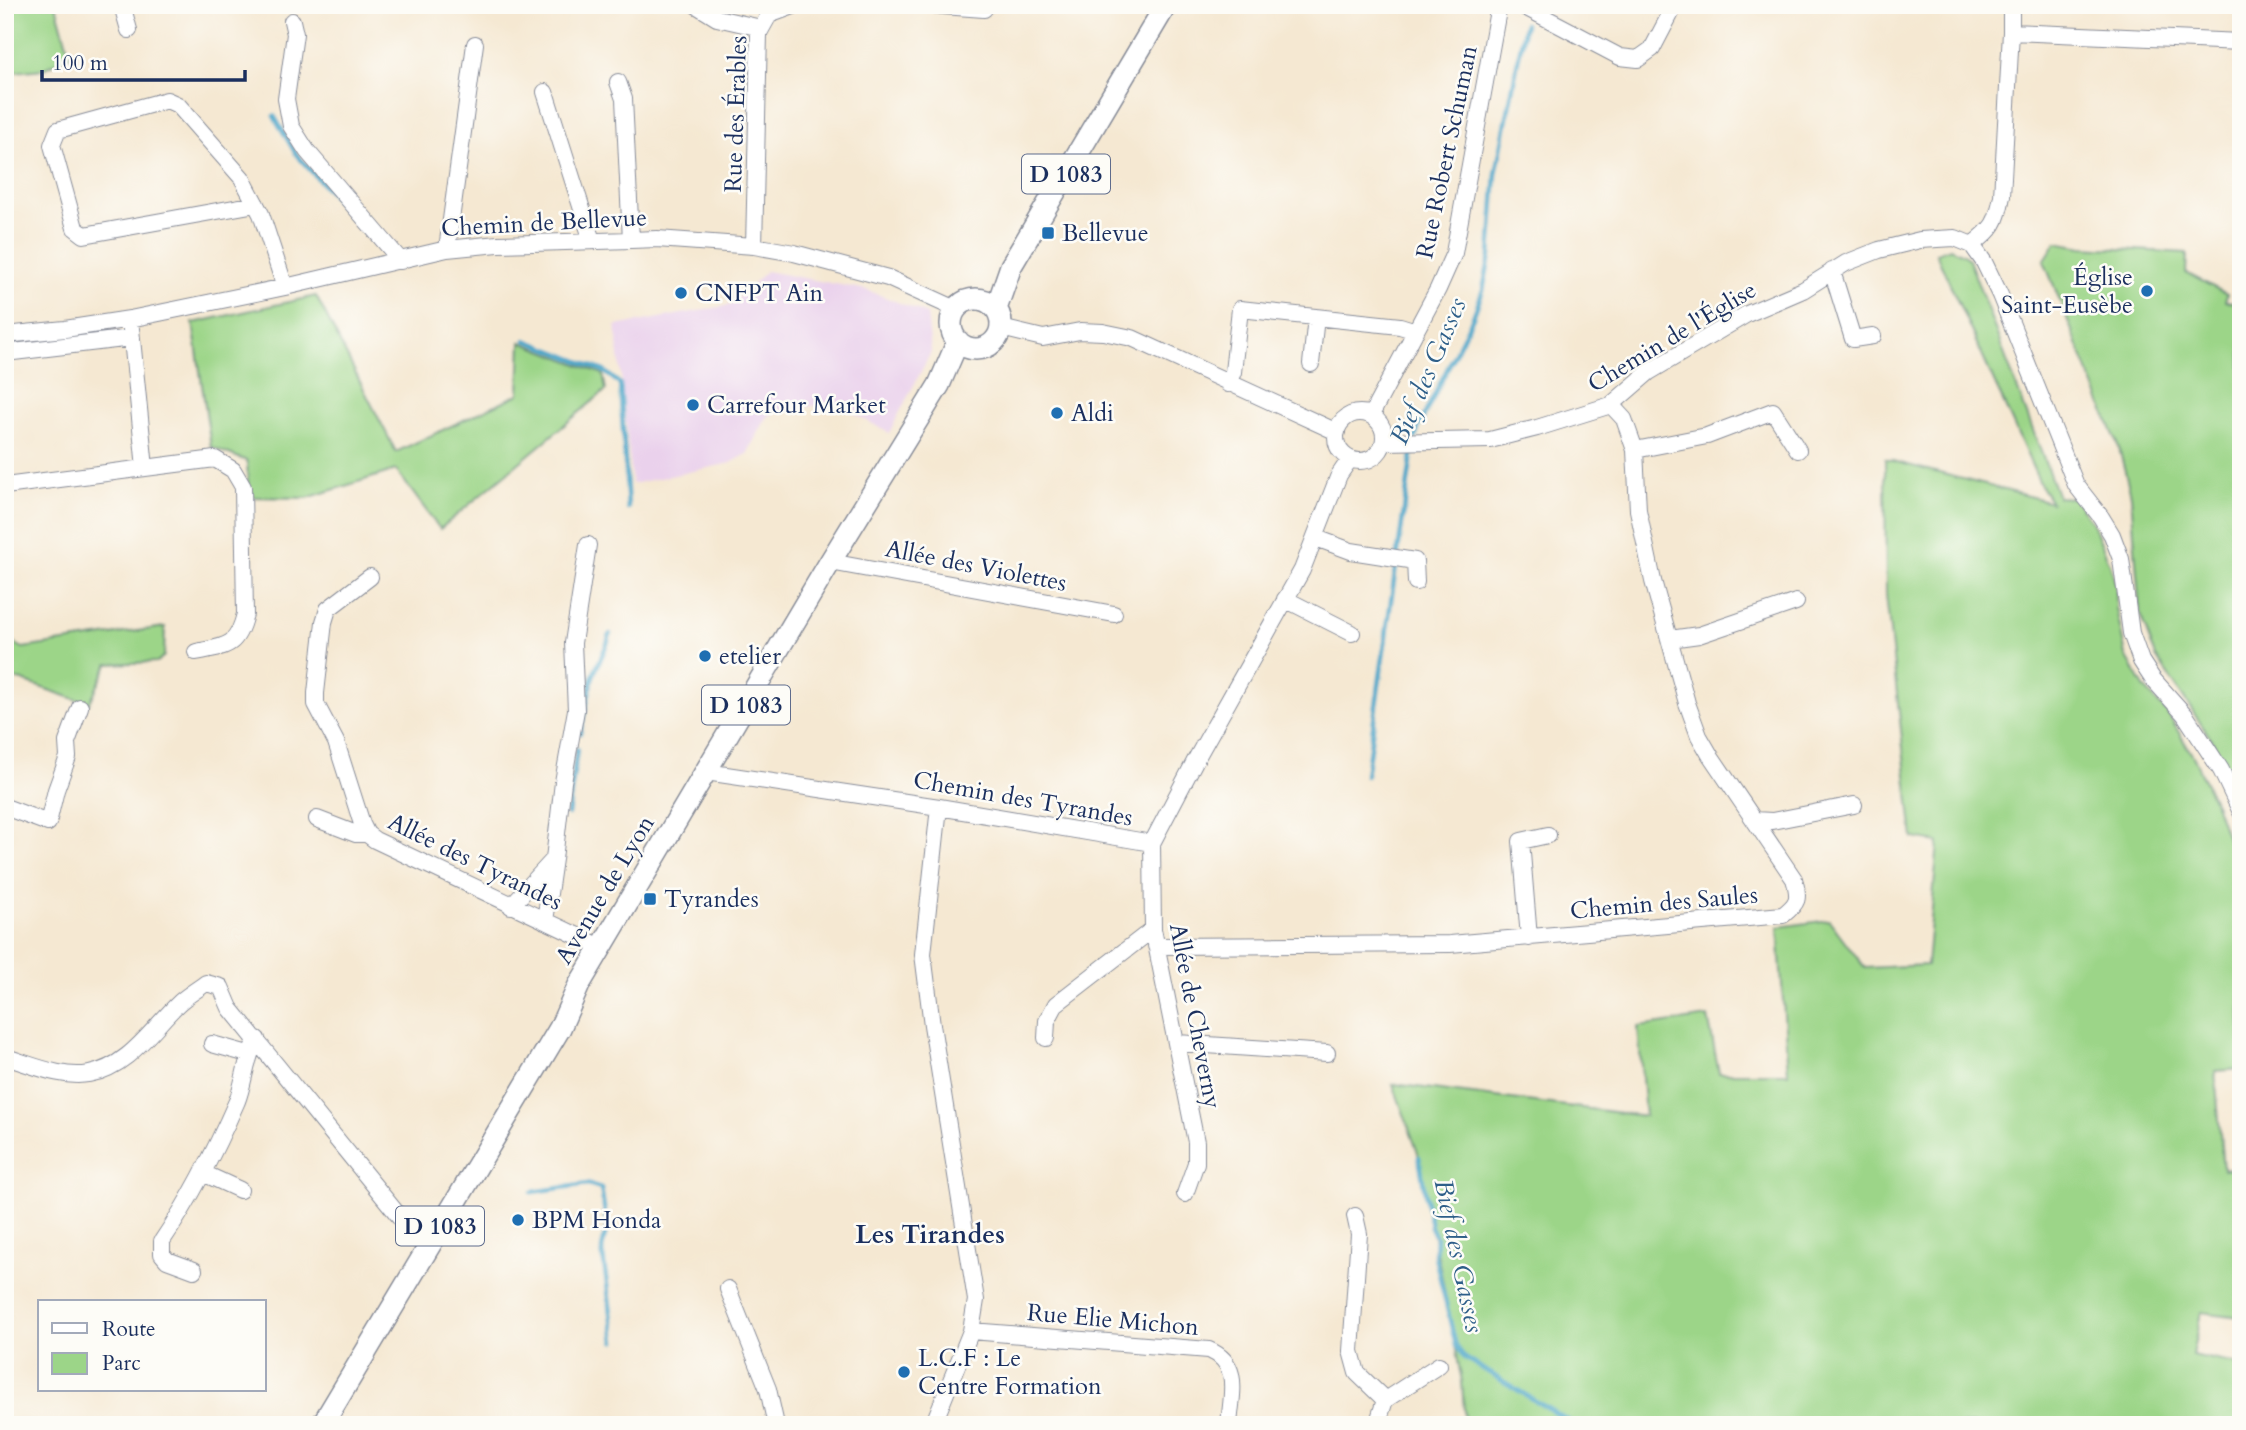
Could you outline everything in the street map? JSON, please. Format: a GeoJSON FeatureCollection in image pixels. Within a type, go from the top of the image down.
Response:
{"type":"FeatureCollection","features":[{"type":"Feature","properties":{"kind":"main road","name":"D 1083"},"geometry":{"type":"LineString","coordinates":[[994,313],[994,282],[1011,265],[1167,5]]}},
{"type":"Feature","properties":{"kind":"main road"},"geometry":{"type":"LineString","coordinates":[[969,301],[994,313],[993,343],[985,348],[967,345],[952,329],[956,309],[969,301]]}},
{"type":"Feature","properties":{"kind":"main road","name":"Avenue de Lyon"},"geometry":{"type":"LineString","coordinates":[[322,1425],[560,1028],[579,985],[601,947],[830,562],[939,385],[967,345]]}},
{"type":"Feature","properties":{"kind":"street"},"geometry":{"type":"LineString","coordinates":[[122,5],[129,30]]}},
{"type":"Feature","properties":{"kind":"street"},"geometry":{"type":"LineString","coordinates":[[696,5],[717,18],[761,28]]}},
{"type":"Feature","properties":{"kind":"street","name":"Rue des Érables"},"geometry":{"type":"LineString","coordinates":[[754,246],[759,33],[769,15],[796,5]]}},
{"type":"Feature","properties":{"kind":"street"},"geometry":{"type":"LineString","coordinates":[[929,5],[984,9]]}},
{"type":"Feature","properties":{"kind":"street","name":"Rue Robert Schuman"},"geometry":{"type":"LineString","coordinates":[[1371,415],[1454,253],[1499,5]]}},
{"type":"Feature","properties":{"kind":"street"},"geometry":{"type":"LineString","coordinates":[[1521,5],[1620,57],[1638,59],[1652,49],[1675,5]]}},
{"type":"Feature","properties":{"kind":"street"},"geometry":{"type":"LineString","coordinates":[[2011,5],[2002,196],[1998,220],[1987,234],[1972,245],[1984,262],[2000,295],[2076,485],[2112,535],[2121,559],[2131,633],[2141,661],[2152,678],[2185,715],[2221,770],[2241,812]]}},
{"type":"Feature","properties":{"kind":"street"},"geometry":{"type":"LineString","coordinates":[[292,20],[295,34],[286,99],[291,126],[307,151],[401,261]]}},
{"type":"Feature","properties":{"kind":"street"},"geometry":{"type":"LineString","coordinates":[[2011,32],[2241,42]]}},
{"type":"Feature","properties":{"kind":"street"},"geometry":{"type":"LineString","coordinates":[[447,249],[475,44]]}},
{"type":"Feature","properties":{"kind":"street"},"geometry":{"type":"LineString","coordinates":[[618,82],[624,99],[631,240]]}},
{"type":"Feature","properties":{"kind":"street"},"geometry":{"type":"LineString","coordinates":[[545,92],[592,241]]}},
{"type":"Feature","properties":{"kind":"street"},"geometry":{"type":"LineString","coordinates":[[256,204],[84,235],[75,228],[52,145],[58,130],[167,100],[178,104],[242,178],[256,204],[261,214],[285,287]]}},
{"type":"Feature","properties":{"kind":"street","name":"Chemin de l'Église"},"geometry":{"type":"LineString","coordinates":[[1384,442],[1490,440],[1611,405],[1649,372],[1747,314],[1803,290],[1846,262],[1920,240],[1955,238],[1972,245]]}},
{"type":"Feature","properties":{"kind":"street","name":"Chemin de Bellevue"},"geometry":{"type":"LineString","coordinates":[[5,335],[130,319],[285,287],[447,249],[498,244],[657,239],[754,246],[794,253],[888,278],[956,309]]}},
{"type":"Feature","properties":{"kind":"street"},"geometry":{"type":"LineString","coordinates":[[1832,271],[1853,339],[1873,336]]}},
{"type":"Feature","properties":{"kind":"street"},"geometry":{"type":"LineString","coordinates":[[1228,384],[1233,372],[1240,309],[1400,326],[1416,331]]}},
{"type":"Feature","properties":{"kind":"street"},"geometry":{"type":"LineString","coordinates":[[994,313],[1043,338],[1080,331],[1132,338],[1337,432]]}},
{"type":"Feature","properties":{"kind":"street"},"geometry":{"type":"LineString","coordinates":[[1311,364],[1316,317]]}},
{"type":"Feature","properties":{"kind":"street"},"geometry":{"type":"LineString","coordinates":[[130,319],[145,468]]}},
{"type":"Feature","properties":{"kind":"street"},"geometry":{"type":"LineString","coordinates":[[5,353],[132,338]]}},
{"type":"Feature","properties":{"kind":"street","name":"Chemin des Saules"},"geometry":{"type":"LineString","coordinates":[[1156,946],[1450,944],[1783,915],[1796,905],[1798,893],[1794,879],[1699,736],[1687,703],[1653,581],[1638,510],[1635,450],[1624,419],[1611,405]]}},
{"type":"Feature","properties":{"kind":"street"},"geometry":{"type":"LineString","coordinates":[[1635,450],[1707,436],[1773,411],[1798,450]]}},
{"type":"Feature","properties":{"kind":"street"},"geometry":{"type":"LineString","coordinates":[[1356,413],[1371,415],[1382,426],[1384,442],[1381,449],[1364,461],[1350,459],[1339,447],[1339,425],[1356,413]]}},
{"type":"Feature","properties":{"kind":"street"},"geometry":{"type":"LineString","coordinates":[[5,486],[215,459],[233,470],[243,487],[245,614],[240,633],[226,646],[197,652]]}},
{"type":"Feature","properties":{"kind":"street","name":"Chemin des Tyrandes"},"geometry":{"type":"LineString","coordinates":[[706,772],[1152,843],[1200,751],[1302,570],[1339,475],[1350,459]]}},
{"type":"Feature","properties":{"kind":"street"},"geometry":{"type":"LineString","coordinates":[[1316,538],[1351,551],[1415,561],[1416,582]]}},
{"type":"Feature","properties":{"kind":"street"},"geometry":{"type":"LineString","coordinates":[[545,921],[563,782],[576,710],[573,643],[588,545]]}},
{"type":"Feature","properties":{"kind":"street","name":"Allée des Violettes"},"geometry":{"type":"LineString","coordinates":[[830,562],[1114,614]]}},
{"type":"Feature","properties":{"kind":"street","name":"Allée des Tyrandes"},"geometry":{"type":"LineString","coordinates":[[370,577],[328,608],[316,693],[316,704],[336,742],[362,824],[368,834],[375,840],[511,906],[601,947]]}},
{"type":"Feature","properties":{"kind":"street"},"geometry":{"type":"LineString","coordinates":[[1285,599],[1352,633]]}},
{"type":"Feature","properties":{"kind":"street"},"geometry":{"type":"LineString","coordinates":[[1670,639],[1699,635],[1796,602]]}},
{"type":"Feature","properties":{"kind":"street"},"geometry":{"type":"LineString","coordinates":[[5,807],[48,823],[68,757],[67,743],[80,707]]}},
{"type":"Feature","properties":{"kind":"street"},"geometry":{"type":"LineString","coordinates":[[1754,820],[1772,821],[1854,805]]}},
{"type":"Feature","properties":{"kind":"street"},"geometry":{"type":"LineString","coordinates":[[933,1425],[971,1331],[976,1300],[923,954],[939,807]]}},
{"type":"Feature","properties":{"kind":"street","name":"Allée des Tyrandes"},"geometry":{"type":"LineString","coordinates":[[317,819],[356,834],[368,834]]}},
{"type":"Feature","properties":{"kind":"street"},"geometry":{"type":"LineString","coordinates":[[1529,937],[1521,841],[1548,835]]}},
{"type":"Feature","properties":{"kind":"street","name":"Allée de Cheverny"},"geometry":{"type":"LineString","coordinates":[[1152,843],[1153,929],[1196,1142],[1196,1163],[1185,1194]]}},
{"type":"Feature","properties":{"kind":"street"},"geometry":{"type":"LineString","coordinates":[[511,906],[554,859]]}},
{"type":"Feature","properties":{"kind":"street"},"geometry":{"type":"LineString","coordinates":[[1046,1038],[1047,1021],[1056,1004],[1153,929]]}},
{"type":"Feature","properties":{"kind":"street"},"geometry":{"type":"LineString","coordinates":[[5,1057],[61,1073],[88,1074],[116,1064],[141,1044],[181,1002],[206,983],[221,987],[230,1008],[404,1222],[429,1244]]}},
{"type":"Feature","properties":{"kind":"street"},"geometry":{"type":"LineString","coordinates":[[194,1270],[167,1260],[162,1254],[162,1241],[203,1173],[238,1097],[248,1054],[257,1039]]}},
{"type":"Feature","properties":{"kind":"street"},"geometry":{"type":"LineString","coordinates":[[1177,1043],[1327,1053]]}},
{"type":"Feature","properties":{"kind":"street"},"geometry":{"type":"LineString","coordinates":[[212,1044],[248,1054]]}},
{"type":"Feature","properties":{"kind":"street"},"geometry":{"type":"LineString","coordinates":[[203,1173],[240,1190]]}},
{"type":"Feature","properties":{"kind":"street"},"geometry":{"type":"LineString","coordinates":[[1356,1216],[1359,1234],[1351,1351],[1357,1373],[1385,1400]]}},
{"type":"Feature","properties":{"kind":"street"},"geometry":{"type":"LineString","coordinates":[[728,1289],[768,1389],[776,1425]]}},
{"type":"Feature","properties":{"kind":"street","name":"Rue Elie Michon"},"geometry":{"type":"LineString","coordinates":[[971,1331],[1209,1350],[1219,1354],[1227,1362],[1231,1372],[1229,1425]]}},
{"type":"Feature","properties":{"kind":"street"},"geometry":{"type":"LineString","coordinates":[[1377,1425],[1385,1400],[1439,1365]]}},
{"type":"Feature","properties":{"kind":"shaded area"},"geometry":{"type":"Polygon","coordinates":[[[766,271],[867,290],[927,314],[931,352],[889,433],[835,403],[780,410],[767,417],[747,454],[731,463],[632,484],[616,326],[731,305],[766,271]]]}},
{"type":"Feature","properties":{"kind":"green space"},"geometry":{"type":"Polygon","coordinates":[[[5,5],[56,5],[70,56],[43,69],[5,73],[5,5]]]}},
{"type":"Feature","properties":{"kind":"green space"},"geometry":{"type":"Polygon","coordinates":[[[2056,242],[2083,247],[2187,253],[2186,273],[2227,294],[2225,301],[2241,303],[2241,798],[2213,742],[2156,657],[2140,614],[2131,495],[2119,448],[2044,261],[2056,242]]]}},
{"type":"Feature","properties":{"kind":"green space"},"geometry":{"type":"Polygon","coordinates":[[[1950,248],[1969,260],[2058,497],[2074,498],[2094,526],[2116,586],[2116,608],[2126,656],[2145,689],[2168,714],[2194,758],[2216,806],[2241,879],[2241,1069],[2215,1071],[2223,1170],[2241,1168],[2241,1317],[2201,1312],[2192,1355],[2241,1365],[2241,1425],[1465,1425],[1462,1382],[1418,1153],[1393,1084],[1645,1116],[1638,1027],[1708,1017],[1719,1073],[1788,1073],[1778,927],[1829,920],[1865,968],[1927,965],[1938,842],[1913,838],[1886,595],[1885,459],[2051,502],[2042,488],[1936,253],[1950,248]]]}},
{"type":"Feature","properties":{"kind":"green space"},"geometry":{"type":"Polygon","coordinates":[[[316,296],[396,452],[519,394],[521,342],[603,374],[606,390],[440,529],[396,470],[307,498],[249,497],[247,461],[211,447],[193,323],[316,296]]]}},
{"type":"Feature","properties":{"kind":"green space"},"geometry":{"type":"Polygon","coordinates":[[[165,627],[164,656],[157,662],[108,664],[89,704],[5,675],[5,638],[23,648],[165,627]]]}},
{"type":"Feature","properties":{"kind":"waterway","name":"Bief des Gasses"},"geometry":{"type":"LineString","coordinates":[[1415,438],[1473,317],[1483,290],[1490,256],[1496,174],[1525,24]]}},
{"type":"Feature","properties":{"kind":"waterway"},"geometry":{"type":"LineString","coordinates":[[274,116],[296,154],[371,238]]}},
{"type":"Feature","properties":{"kind":"waterway"},"geometry":{"type":"LineString","coordinates":[[526,340],[604,371],[620,384],[628,508]]}},
{"type":"Feature","properties":{"kind":"waterway","name":"Bief des Gasses"},"geometry":{"type":"LineString","coordinates":[[1366,776],[1413,447]]}},
{"type":"Feature","properties":{"kind":"waterway"},"geometry":{"type":"LineString","coordinates":[[580,733],[593,676],[610,634]]}},
{"type":"Feature","properties":{"kind":"waterway"},"geometry":{"type":"LineString","coordinates":[[568,814],[577,749]]}},
{"type":"Feature","properties":{"kind":"waterway","name":"Bief des Gasses"},"geometry":{"type":"LineString","coordinates":[[1419,1157],[1431,1227],[1436,1237],[1435,1257],[1456,1346],[1465,1358],[1575,1425]]}},
{"type":"Feature","properties":{"kind":"waterway"},"geometry":{"type":"LineString","coordinates":[[532,1192],[588,1184],[601,1188],[607,1226],[602,1249],[615,1341]]}},
{"type":"Feature","properties":{"kind":"place","name":"Bellevue"},"geometry":{"type":"Point","coordinates":[1048,233]}},
{"type":"Feature","properties":{"kind":"place","name":"Église Saint-Eusèbe"},"geometry":{"type":"Point","coordinates":[2147,291]}},
{"type":"Feature","properties":{"kind":"place","name":"CNFPT Ain"},"geometry":{"type":"Point","coordinates":[681,293]}},
{"type":"Feature","properties":{"kind":"place","name":"Carrefour Market"},"geometry":{"type":"Point","coordinates":[693,405]}},
{"type":"Feature","properties":{"kind":"place","name":"Aldi"},"geometry":{"type":"Point","coordinates":[1057,413]}},
{"type":"Feature","properties":{"kind":"place","name":"etelier"},"geometry":{"type":"Point","coordinates":[705,656]}},
{"type":"Feature","properties":{"kind":"place","name":"Tyrandes"},"geometry":{"type":"Point","coordinates":[650,899]}},
{"type":"Feature","properties":{"kind":"place","name":"BPM Honda"},"geometry":{"type":"Point","coordinates":[518,1220]}},
{"type":"Feature","properties":{"kind":"place","name":"L.C.F : Le Centre Formation"},"geometry":{"type":"Point","coordinates":[904,1372]}},
{"type":"Feature","properties":{"kind":"district","name":"Les Tirandes"},"geometry":{"type":"Point","coordinates":[930,1234]}}]}
